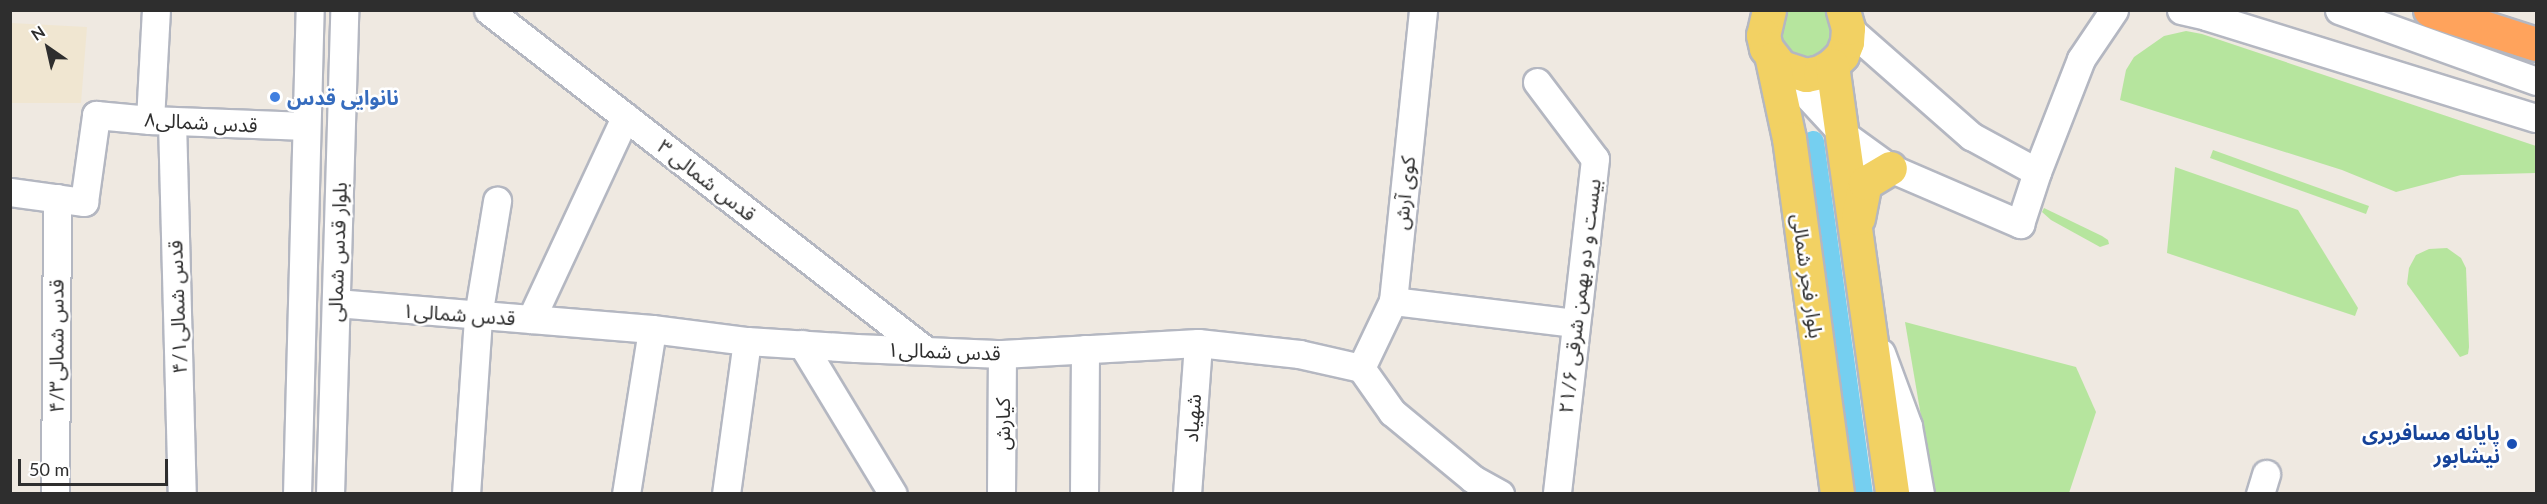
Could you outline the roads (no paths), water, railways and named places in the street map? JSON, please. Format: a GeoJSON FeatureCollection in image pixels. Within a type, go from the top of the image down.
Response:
{"type":"FeatureCollection","features":[{"type":"Feature","properties":{"kind":"highway"},"geometry":{"type":"LineString","coordinates":[[2442,15],[2536,44]]}},
{"type":"Feature","properties":{"kind":"highway"},"geometry":{"type":"LineString","coordinates":[[2442,15],[2536,65]]}},
{"type":"Feature","properties":{"kind":"main road"},"geometry":{"type":"LineString","coordinates":[[1746,10],[1773,58],[1806,75],[1820,72],[1842,55],[1848,42],[1845,19]]}},
{"type":"Feature","properties":{"kind":"main road"},"geometry":{"type":"LineString","coordinates":[[1769,10],[1764,22],[1773,58]]}},
{"type":"Feature","properties":{"kind":"main road","name":"بلوار فجر شمالی"},"geometry":{"type":"LineString","coordinates":[[1773,58],[1789,138],[1837,494]]}},
{"type":"Feature","properties":{"kind":"main road"},"geometry":{"type":"LineString","coordinates":[[1832,65],[1892,494]]}},
{"type":"Feature","properties":{"kind":"main road"},"geometry":{"type":"LineString","coordinates":[[1855,232],[1865,183],[1890,168]]}},
{"type":"Feature","properties":{"kind":"street","name":"قدس شمالی۴/۱"},"geometry":{"type":"LineString","coordinates":[[156,10],[182,494]]}},
{"type":"Feature","properties":{"kind":"street","name":"بلوار قدس شمالی"},"geometry":{"type":"LineString","coordinates":[[297,494],[310,10]]}},
{"type":"Feature","properties":{"kind":"street","name":"بلوار قدس شمالی"},"geometry":{"type":"LineString","coordinates":[[330,494],[344,10]]}},
{"type":"Feature","properties":{"kind":"street","name":"قدس شمالی ۳"},"geometry":{"type":"LineString","coordinates":[[488,10],[925,350]]}},
{"type":"Feature","properties":{"kind":"street","name":"کوی آرش"},"geometry":{"type":"LineString","coordinates":[[1361,368],[1393,301],[1424,10]]}},
{"type":"Feature","properties":{"kind":"street"},"geometry":{"type":"LineString","coordinates":[[1773,58],[1843,134],[1890,168],[2020,224],[2037,172],[2081,59],[2114,10]]}},
{"type":"Feature","properties":{"kind":"street"},"geometry":{"type":"LineString","coordinates":[[2339,10],[2536,81]]}},
{"type":"Feature","properties":{"kind":"street"},"geometry":{"type":"LineString","coordinates":[[2200,12],[2536,118]]}},
{"type":"Feature","properties":{"kind":"street"},"geometry":{"type":"LineString","coordinates":[[1845,19],[1971,136],[2037,172]]}},
{"type":"Feature","properties":{"kind":"street"},"geometry":{"type":"LineString","coordinates":[[308,67],[342,68]]}},
{"type":"Feature","properties":{"kind":"street","name":"بیست و دو بهمن شرقی ۲۱/۶"},"geometry":{"type":"LineString","coordinates":[[1537,82],[1595,159],[1557,494]]}},
{"type":"Feature","properties":{"kind":"street","name":"قدس شمالی۸"},"geometry":{"type":"LineString","coordinates":[[57,198],[84,202],[96,115],[306,126]]}},
{"type":"Feature","properties":{"kind":"street"},"geometry":{"type":"LineString","coordinates":[[531,319],[625,117]]}},
{"type":"Feature","properties":{"kind":"street"},"geometry":{"type":"LineString","coordinates":[[10,192],[57,198]]}},
{"type":"Feature","properties":{"kind":"street","name":"قدس شمالی۴/۳"},"geometry":{"type":"LineString","coordinates":[[55,494],[57,198]]}},
{"type":"Feature","properties":{"kind":"street"},"geometry":{"type":"LineString","coordinates":[[466,494],[478,316],[497,201]]}},
{"type":"Feature","properties":{"kind":"street"},"geometry":{"type":"LineString","coordinates":[[1393,301],[1576,323]]}},
{"type":"Feature","properties":{"kind":"street","name":"قدس شمالی۱"},"geometry":{"type":"LineString","coordinates":[[336,303],[652,329],[747,340],[1002,354],[1198,343],[1299,354],[1361,368]]}},
{"type":"Feature","properties":{"kind":"street"},"geometry":{"type":"LineString","coordinates":[[1869,320],[1908,426],[1920,494]]}},
{"type":"Feature","properties":{"kind":"street"},"geometry":{"type":"LineString","coordinates":[[626,494],[652,329]]}},
{"type":"Feature","properties":{"kind":"street"},"geometry":{"type":"LineString","coordinates":[[726,494],[747,340]]}},
{"type":"Feature","properties":{"kind":"street","name":"شهیاد"},"geometry":{"type":"LineString","coordinates":[[1187,494],[1198,343]]}},
{"type":"Feature","properties":{"kind":"street"},"geometry":{"type":"LineString","coordinates":[[802,344],[893,494]]}},
{"type":"Feature","properties":{"kind":"street"},"geometry":{"type":"LineString","coordinates":[[1084,494],[1085,349]]}},
{"type":"Feature","properties":{"kind":"street","name":"کیارش"},"geometry":{"type":"LineString","coordinates":[[1001,494],[1002,354]]}},
{"type":"Feature","properties":{"kind":"street"},"geometry":{"type":"LineString","coordinates":[[1361,368],[1392,412],[1473,479],[1500,494]]}},
{"type":"Feature","properties":{"kind":"waterway"},"geometry":{"type":"LineString","coordinates":[[1813,141],[1862,494]]}},
{"type":"Feature","properties":{"kind":"place","name":"نانوایی قدس"},"geometry":{"type":"Point","coordinates":[275,97]}},
{"type":"Feature","properties":{"kind":"place","name":"پایانه مسافربری نیشابور"},"geometry":{"type":"Point","coordinates":[2512,444]}}]}
